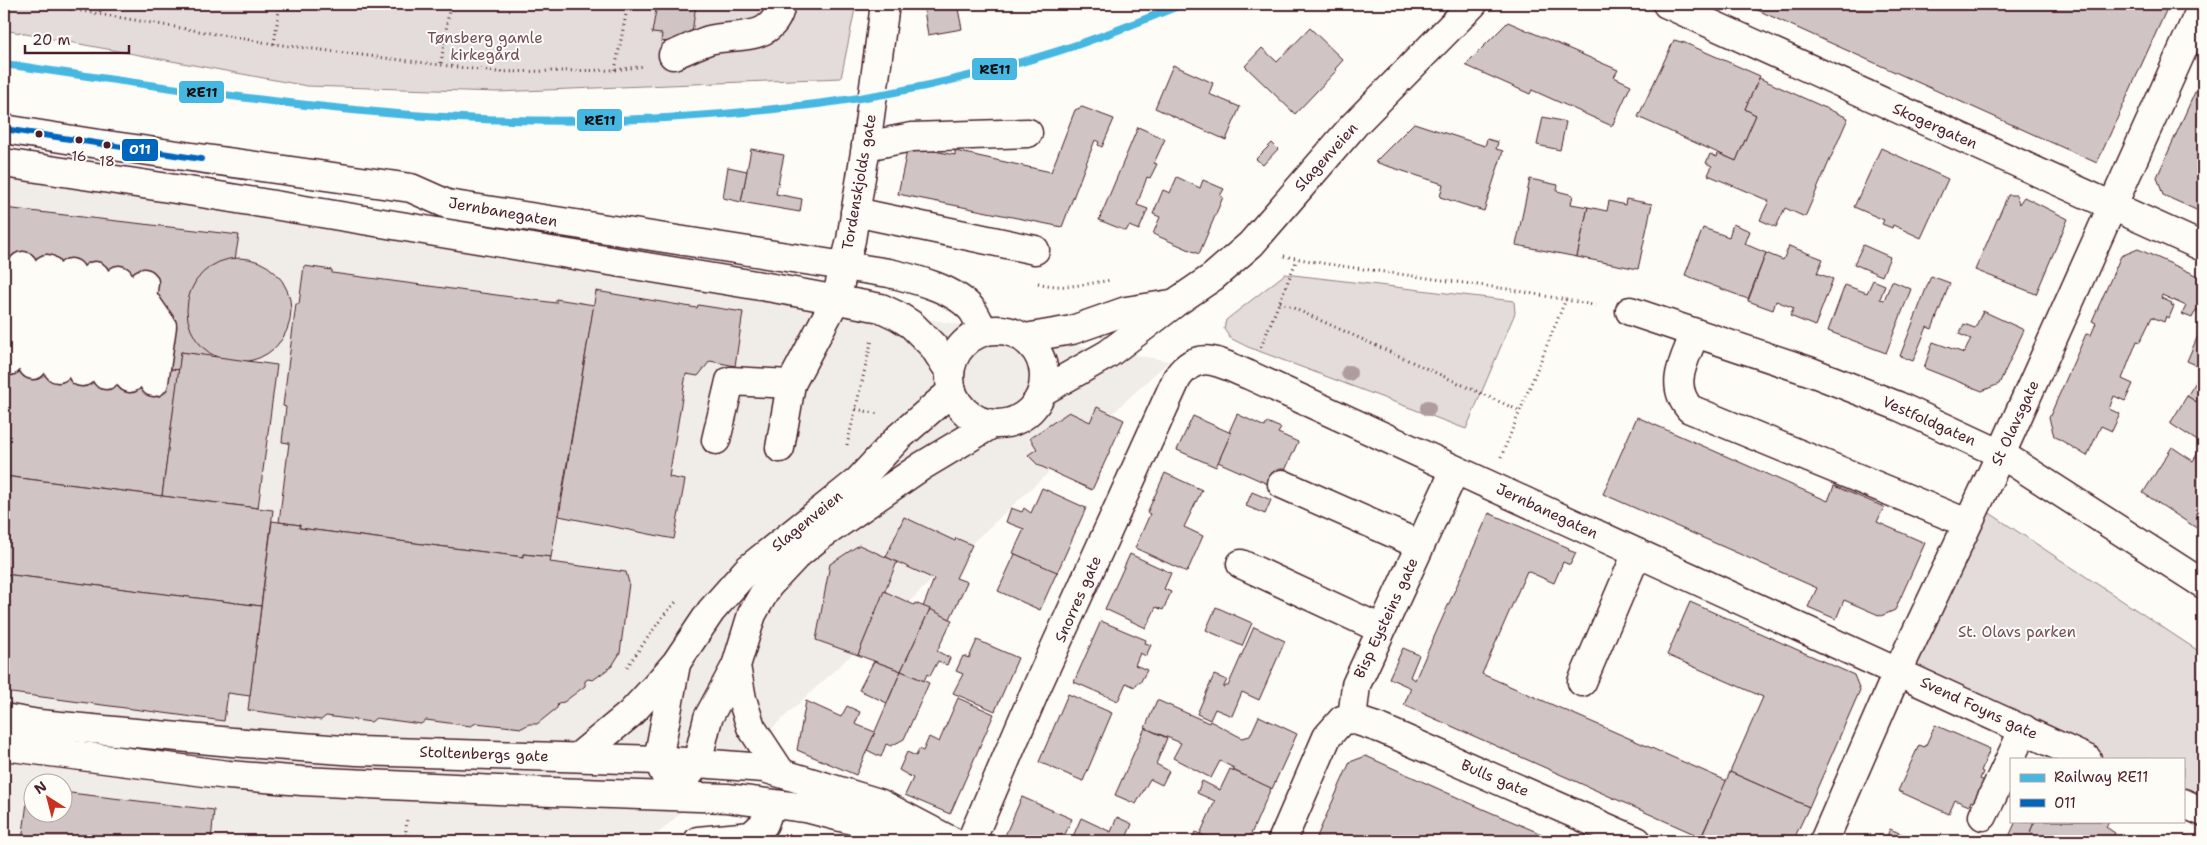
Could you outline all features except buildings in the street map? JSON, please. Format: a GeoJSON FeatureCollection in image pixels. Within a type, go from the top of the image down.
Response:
{"type":"FeatureCollection","features":[{"type":"Feature","properties":{"kind":"street"},"geometry":{"type":"LineString","coordinates":[[673,55],[708,41],[758,33],[775,22],[781,4]]}},
{"type":"Feature","properties":{"kind":"street","name":"Tordenskjolds gate"},"geometry":{"type":"LineString","coordinates":[[780,448],[791,384],[836,299],[855,212],[868,133],[885,4]]}},
{"type":"Feature","properties":{"kind":"street","name":"Slagenveien"},"geometry":{"type":"LineString","coordinates":[[673,795],[697,763],[708,718],[736,666],[752,614],[768,586],[797,555],[819,537],[922,466],[992,424],[1008,423],[1023,416],[1035,406],[1043,391],[1108,354],[1174,303],[1212,278],[1251,244],[1354,125],[1473,4]]}},
{"type":"Feature","properties":{"kind":"street","name":"Skogergaten"},"geometry":{"type":"LineString","coordinates":[[1667,4],[2203,247]]}},
{"type":"Feature","properties":{"kind":"street","name":"St Olavsgate"},"geometry":{"type":"LineString","coordinates":[[1824,841],[1898,671],[2001,454],[2203,4]]}},
{"type":"Feature","properties":{"kind":"street","name":"Jernbanegaten"},"geometry":{"type":"LineString","coordinates":[[4,129],[411,188],[447,204],[889,273],[924,282],[957,298],[972,310],[984,331]]}},
{"type":"Feature","properties":{"kind":"street"},"geometry":{"type":"LineString","coordinates":[[868,133],[912,136],[1028,133]]}},
{"type":"Feature","properties":{"kind":"street","name":"Jernbanegaten"},"geometry":{"type":"LineString","coordinates":[[4,163],[195,192],[881,308],[912,325],[933,346],[951,381]]}},
{"type":"Feature","properties":{"kind":"street"},"geometry":{"type":"LineString","coordinates":[[855,212],[1034,250]]}},
{"type":"Feature","properties":{"kind":"street"},"geometry":{"type":"LineString","coordinates":[[82,372],[162,326],[91,278]]}},
{"type":"Feature","properties":{"kind":"street"},"geometry":{"type":"LineString","coordinates":[[82,372],[91,278]]}},
{"type":"Feature","properties":{"kind":"street"},"geometry":{"type":"LineString","coordinates":[[82,372],[91,278]]}},
{"type":"Feature","properties":{"kind":"street"},"geometry":{"type":"LineString","coordinates":[[82,372],[91,278]]}},
{"type":"Feature","properties":{"kind":"street","name":"Slagenveien"},"geometry":{"type":"LineString","coordinates":[[578,757],[630,714],[676,663],[711,611],[748,569],[858,481],[951,381],[956,354],[968,340],[984,331],[1006,330],[1025,338],[1072,330],[1126,311],[1174,303]]}},
{"type":"Feature","properties":{"kind":"street","name":"Vestfoldgaten"},"geometry":{"type":"LineString","coordinates":[[1630,312],[1809,371],[1898,406],[2001,454],[2203,584]]}},
{"type":"Feature","properties":{"kind":"street"},"geometry":{"type":"LineString","coordinates":[[1694,333],[1679,376],[1679,393],[1690,409],[1967,523]]}},
{"type":"Feature","properties":{"kind":"street"},"geometry":{"type":"LineString","coordinates":[[1025,338],[1038,353],[1042,362],[1045,372],[1043,391]]}},
{"type":"Feature","properties":{"kind":"street","name":"Jernbanegaten"},"geometry":{"type":"LineString","coordinates":[[1194,362],[1210,360],[1249,375],[1881,666],[1898,671]]}},
{"type":"Feature","properties":{"kind":"street","name":"Snorres gate"},"geometry":{"type":"LineString","coordinates":[[972,841],[1036,689],[1173,387],[1182,371],[1194,362]]}},
{"type":"Feature","properties":{"kind":"street"},"geometry":{"type":"LineString","coordinates":[[716,440],[730,381],[791,384]]}},
{"type":"Feature","properties":{"kind":"street"},"geometry":{"type":"LineString","coordinates":[[951,381],[958,403],[967,413],[979,420],[992,424]]}},
{"type":"Feature","properties":{"kind":"street","name":"Bisp Eysteins gate"},"geometry":{"type":"LineString","coordinates":[[1352,719],[1356,685],[1380,629],[1455,470]]}},
{"type":"Feature","properties":{"kind":"street"},"geometry":{"type":"LineString","coordinates":[[1282,484],[1420,545]]}},
{"type":"Feature","properties":{"kind":"street"},"geometry":{"type":"LineString","coordinates":[[1582,682],[1637,553]]}},
{"type":"Feature","properties":{"kind":"street"},"geometry":{"type":"LineString","coordinates":[[1241,564],[1380,629]]}},
{"type":"Feature","properties":{"kind":"street","name":"Slagenveien"},"geometry":{"type":"LineString","coordinates":[[658,760],[676,663]]}},
{"type":"Feature","properties":{"kind":"street","name":"Slagenveien"},"geometry":{"type":"LineString","coordinates":[[736,666],[742,698],[751,727],[780,772]]}},
{"type":"Feature","properties":{"kind":"street","name":"Svend Foyns gate"},"geometry":{"type":"LineString","coordinates":[[1898,671],[2086,758]]}},
{"type":"Feature","properties":{"kind":"street","name":"Stoltenbergs gate"},"geometry":{"type":"LineString","coordinates":[[4,718],[39,724],[357,751],[578,757],[731,764],[780,772],[879,802],[951,841]]}},
{"type":"Feature","properties":{"kind":"street"},"geometry":{"type":"LineString","coordinates":[[1282,841],[1327,737],[1342,720],[1352,719]]}},
{"type":"Feature","properties":{"kind":"street","name":"Bulls gate"},"geometry":{"type":"LineString","coordinates":[[1352,719],[1399,736],[1637,841]]}},
{"type":"Feature","properties":{"kind":"street"},"geometry":{"type":"LineString","coordinates":[[2011,758],[2024,730]]}},
{"type":"Feature","properties":{"kind":"street"},"geometry":{"type":"LineString","coordinates":[[4,746],[228,775],[302,781],[727,798],[806,808],[934,841]]}},
{"type":"Feature","properties":{"kind":"street"},"geometry":{"type":"LineString","coordinates":[[1983,816],[2010,759]]}},
{"type":"Feature","properties":{"kind":"street"},"geometry":{"type":"LineString","coordinates":[[658,760],[673,795]]}},
{"type":"Feature","properties":{"kind":"street"},"geometry":{"type":"LineString","coordinates":[[2184,803],[2203,812]]}},
{"type":"Feature","properties":{"kind":"street"},"geometry":{"type":"LineString","coordinates":[[698,841],[751,836],[764,824],[771,804]]}},
{"type":"Feature","properties":{"kind":"path"},"geometry":{"type":"LineString","coordinates":[[42,4],[100,12],[274,44],[441,63],[496,72],[615,70],[661,64],[673,55]]}},
{"type":"Feature","properties":{"kind":"path"},"geometry":{"type":"LineString","coordinates":[[100,12],[102,4]]}},
{"type":"Feature","properties":{"kind":"path"},"geometry":{"type":"LineString","coordinates":[[274,44],[280,4]]}},
{"type":"Feature","properties":{"kind":"path"},"geometry":{"type":"LineString","coordinates":[[441,63],[450,4]]}},
{"type":"Feature","properties":{"kind":"path"},"geometry":{"type":"LineString","coordinates":[[615,70],[628,4]]}},
{"type":"Feature","properties":{"kind":"path"},"geometry":{"type":"LineString","coordinates":[[1284,256],[1380,272],[1507,289],[1630,312]]}},
{"type":"Feature","properties":{"kind":"path"},"geometry":{"type":"LineString","coordinates":[[1249,375],[1297,259]]}},
{"type":"Feature","properties":{"kind":"path"},"geometry":{"type":"LineString","coordinates":[[1033,282],[1052,287],[1075,286],[1119,279]]}},
{"type":"Feature","properties":{"kind":"path"},"geometry":{"type":"LineString","coordinates":[[1490,485],[1566,299]]}},
{"type":"Feature","properties":{"kind":"path"},"geometry":{"type":"LineString","coordinates":[[1280,302],[1520,411]]}},
{"type":"Feature","properties":{"kind":"path"},"geometry":{"type":"LineString","coordinates":[[845,452],[870,354],[873,330]]}},
{"type":"Feature","properties":{"kind":"path"},"geometry":{"type":"LineString","coordinates":[[625,670],[663,616],[681,596]]}},
{"type":"Feature","properties":{"kind":"path"},"geometry":{"type":"LineString","coordinates":[[405,841],[407,815]]}},
{"type":"Feature","properties":{"kind":"path"},"geometry":{"type":"LineString","coordinates":[[405,835],[447,841]]}},
{"type":"Feature","properties":{"kind":"shaded area"},"geometry":{"type":"Polygon","coordinates":[[[4,159],[1169,361],[650,841],[4,841],[4,159]]]}},
{"type":"Feature","properties":{"kind":"green space","name":"Tønsberg gamle kirkegård"},"geometry":{"type":"Polygon","coordinates":[[[4,4],[856,4],[841,78],[497,92],[307,86],[4,30],[4,4]]]}},
{"type":"Feature","properties":{"kind":"green space"},"geometry":{"type":"Polygon","coordinates":[[[1285,274],[1514,301],[1515,313],[1466,429],[1248,347],[1230,338],[1224,329],[1226,320],[1285,274]]]}},
{"type":"Feature","properties":{"kind":"green space","name":"St. Olavs parken"},"geometry":{"type":"Polygon","coordinates":[[[1976,504],[2203,654],[2203,812],[2184,802],[2184,758],[2089,758],[1902,670],[1976,504]]]}},
{"type":"Feature","properties":{"kind":"rail line","name":"RE11"},"geometry":{"type":"LineString","coordinates":[[4,64],[250,98],[398,114],[542,120],[687,117],[801,106],[890,93],[947,81],[1056,52],[1183,4]]}},
{"type":"Feature","properties":{"kind":"transit line","name":"011"},"geometry":{"type":"LineString","coordinates":[[4,129],[201,159]]}},
{"type":"Feature","properties":{"kind":"place","name":"16"},"geometry":{"type":"Point","coordinates":[79,140]}},
{"type":"Feature","properties":{"kind":"place","name":"18"},"geometry":{"type":"Point","coordinates":[107,145]}}]}
